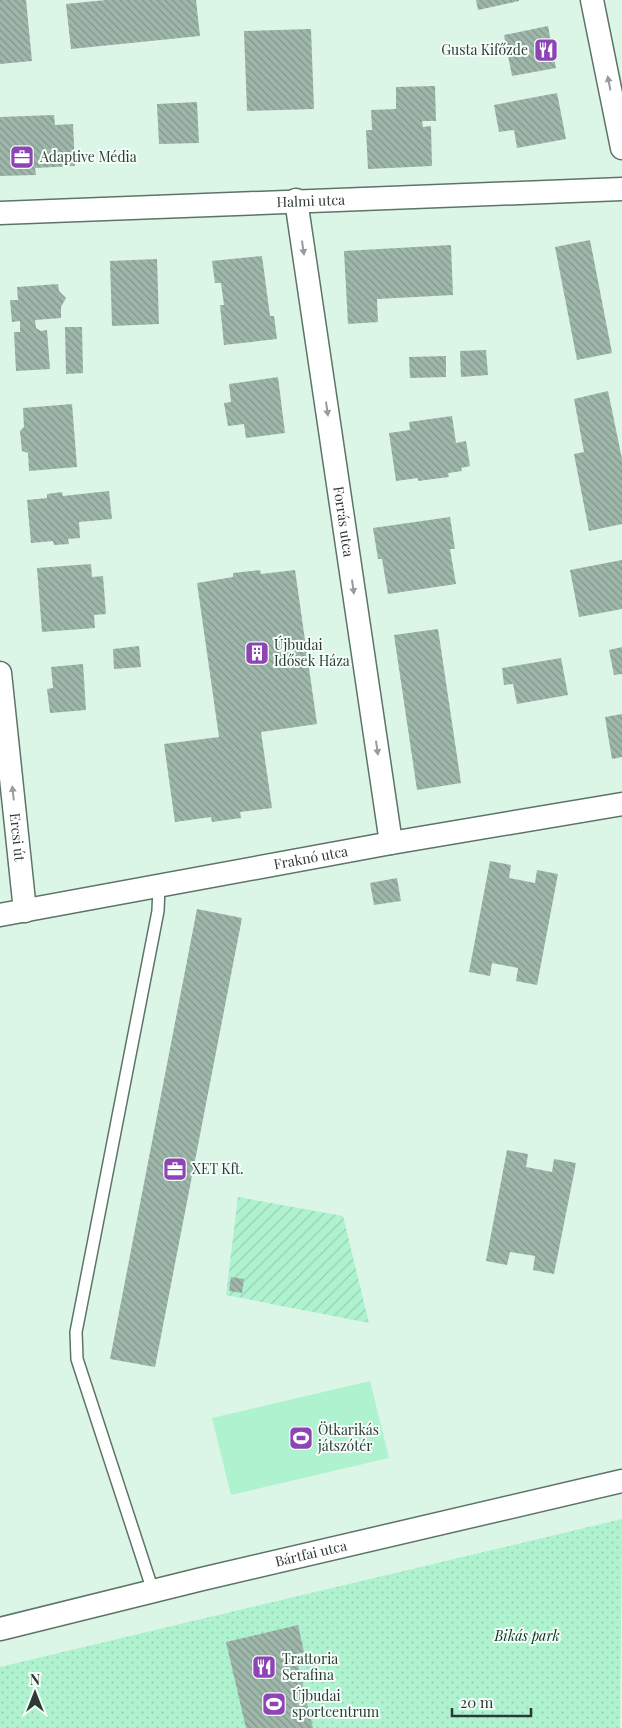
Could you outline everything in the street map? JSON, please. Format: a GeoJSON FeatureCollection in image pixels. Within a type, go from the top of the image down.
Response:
{"type":"FeatureCollection","features":[{"type":"Feature","properties":{"kind":"street"},"geometry":{"type":"LineString","coordinates":[[592,0],[622,148]]}},
{"type":"Feature","properties":{"kind":"street","name":"Halmi utca"},"geometry":{"type":"LineString","coordinates":[[0,213],[622,188]]}},
{"type":"Feature","properties":{"kind":"street","name":"Forrás utca"},"geometry":{"type":"LineString","coordinates":[[296,200],[391,843]]}},
{"type":"Feature","properties":{"kind":"street","name":"Ercsi út"},"geometry":{"type":"LineString","coordinates":[[0,673],[25,911]]}},
{"type":"Feature","properties":{"kind":"street","name":"Fraknó utca"},"geometry":{"type":"LineString","coordinates":[[0,916],[391,843],[622,804]]}},
{"type":"Feature","properties":{"kind":"street","name":"Bártfai utca"},"geometry":{"type":"LineString","coordinates":[[0,1629],[153,1591],[622,1481]]}},
{"type":"Feature","properties":{"kind":"lane"},"geometry":{"type":"LineString","coordinates":[[153,1591],[77,1359],[76,1332],[158,911],[159,886]]}},
{"type":"Feature","properties":{"kind":"green space"},"geometry":{"type":"Polygon","coordinates":[[[238,1197],[343,1216],[369,1323],[226,1295],[238,1197]]]}},
{"type":"Feature","properties":{"kind":"green space","name":"Ötkarikás játszótér"},"geometry":{"type":"Polygon","coordinates":[[[370,1381],[389,1458],[231,1495],[212,1418],[370,1381]]]}},
{"type":"Feature","properties":{"kind":"green space","name":"Bikás park"},"geometry":{"type":"Polygon","coordinates":[[[622,1519],[620,1728],[0,1728],[0,1667],[622,1519]]]}},
{"type":"Feature","properties":{"kind":"building"},"geometry":{"type":"Polygon","coordinates":[[[0,0],[26,0],[32,61],[0,64],[0,0]]]}},
{"type":"Feature","properties":{"kind":"building"},"geometry":{"type":"Polygon","coordinates":[[[106,0],[196,0],[200,36],[71,49],[66,4],[106,0]]]}},
{"type":"Feature","properties":{"kind":"building"},"geometry":{"type":"Polygon","coordinates":[[[476,0],[519,0],[519,1],[478,10],[476,0]]]}},
{"type":"Feature","properties":{"kind":"building"},"geometry":{"type":"Polygon","coordinates":[[[548,26],[556,68],[512,76],[504,35],[548,26]]]}},
{"type":"Feature","properties":{"kind":"building"},"geometry":{"type":"Polygon","coordinates":[[[311,29],[314,109],[247,111],[244,31],[311,29]]]}},
{"type":"Feature","properties":{"kind":"building"},"geometry":{"type":"Polygon","coordinates":[[[435,86],[436,121],[422,121],[423,127],[431,126],[432,166],[368,169],[366,130],[372,130],[371,110],[396,109],[396,87],[435,86]]]}},
{"type":"Feature","properties":{"kind":"building"},"geometry":{"type":"Polygon","coordinates":[[[557,93],[566,139],[517,148],[514,130],[499,132],[494,105],[557,93]]]}},
{"type":"Feature","properties":{"kind":"building"},"geometry":{"type":"Polygon","coordinates":[[[197,102],[199,143],[159,144],[157,104],[197,102]]]}},
{"type":"Feature","properties":{"kind":"building"},"geometry":{"type":"Polygon","coordinates":[[[54,115],[55,125],[73,124],[75,166],[35,168],[36,175],[0,176],[0,117],[54,115]]]}},
{"type":"Feature","properties":{"kind":"building"},"geometry":{"type":"Polygon","coordinates":[[[590,240],[612,353],[577,360],[555,247],[590,240]]]}},
{"type":"Feature","properties":{"kind":"building"},"geometry":{"type":"Polygon","coordinates":[[[451,245],[453,295],[377,299],[378,322],[348,324],[344,251],[451,245]]]}},
{"type":"Feature","properties":{"kind":"building"},"geometry":{"type":"Polygon","coordinates":[[[262,256],[270,316],[274,316],[277,339],[224,345],[220,305],[224,305],[221,283],[215,283],[212,261],[262,256]]]}},
{"type":"Feature","properties":{"kind":"building"},"geometry":{"type":"Polygon","coordinates":[[[157,259],[159,324],[112,326],[110,261],[157,259]]]}},
{"type":"Feature","properties":{"kind":"building"},"geometry":{"type":"Polygon","coordinates":[[[58,284],[59,291],[66,298],[61,307],[61,318],[35,320],[36,328],[41,331],[47,330],[50,369],[16,371],[14,332],[20,332],[20,321],[12,322],[10,300],[18,300],[17,287],[58,284]]]}},
{"type":"Feature","properties":{"kind":"building"},"geometry":{"type":"Polygon","coordinates":[[[65,327],[82,327],[83,373],[66,374],[65,327]]]}},
{"type":"Feature","properties":{"kind":"building"},"geometry":{"type":"Polygon","coordinates":[[[486,350],[488,375],[461,377],[460,351],[486,350]]]}},
{"type":"Feature","properties":{"kind":"building"},"geometry":{"type":"Polygon","coordinates":[[[446,356],[446,377],[410,378],[409,357],[446,356]]]}},
{"type":"Feature","properties":{"kind":"building"},"geometry":{"type":"Polygon","coordinates":[[[278,377],[285,433],[246,438],[244,424],[228,426],[224,403],[231,402],[229,384],[278,377]]]}},
{"type":"Feature","properties":{"kind":"building"},"geometry":{"type":"Polygon","coordinates":[[[608,391],[622,459],[622,524],[589,531],[574,454],[584,452],[574,399],[608,391]]]}},
{"type":"Feature","properties":{"kind":"building"},"geometry":{"type":"Polygon","coordinates":[[[72,404],[77,467],[29,471],[28,453],[22,451],[20,431],[24,427],[23,408],[72,404]]]}},
{"type":"Feature","properties":{"kind":"building"},"geometry":{"type":"Polygon","coordinates":[[[452,416],[456,443],[466,441],[470,466],[461,468],[462,471],[448,473],[449,477],[418,481],[418,478],[396,481],[389,433],[410,430],[409,422],[452,416]]]}},
{"type":"Feature","properties":{"kind":"building"},"geometry":{"type":"Polygon","coordinates":[[[109,491],[112,519],[79,522],[80,538],[68,539],[69,544],[54,545],[53,541],[31,543],[27,500],[47,498],[47,494],[62,492],[63,496],[109,491]]]}},
{"type":"Feature","properties":{"kind":"building"},"geometry":{"type":"Polygon","coordinates":[[[450,517],[455,549],[450,549],[456,584],[388,594],[382,559],[378,559],[373,528],[450,517]]]}},
{"type":"Feature","properties":{"kind":"building"},"geometry":{"type":"Polygon","coordinates":[[[622,560],[622,609],[579,617],[570,570],[622,560]]]}},
{"type":"Feature","properties":{"kind":"building"},"geometry":{"type":"Polygon","coordinates":[[[91,564],[92,577],[103,576],[106,614],[94,615],[95,628],[42,632],[37,568],[91,564]]]}},
{"type":"Feature","properties":{"kind":"building","name":"Újbudai Idősek Háza"},"geometry":{"type":"Polygon","coordinates":[[[260,570],[261,574],[295,570],[317,724],[261,732],[272,808],[240,812],[241,818],[212,822],[211,817],[175,822],[164,744],[219,737],[197,583],[233,577],[233,573],[260,570]]]}},
{"type":"Feature","properties":{"kind":"building"},"geometry":{"type":"Polygon","coordinates":[[[438,629],[461,783],[417,790],[394,635],[438,629]]]}},
{"type":"Feature","properties":{"kind":"building"},"geometry":{"type":"Polygon","coordinates":[[[139,646],[141,667],[114,669],[113,649],[139,646]]]}},
{"type":"Feature","properties":{"kind":"building"},"geometry":{"type":"Polygon","coordinates":[[[622,647],[622,674],[614,675],[609,650],[622,647]]]}},
{"type":"Feature","properties":{"kind":"building"},"geometry":{"type":"Polygon","coordinates":[[[561,658],[568,695],[517,704],[513,684],[504,685],[502,668],[561,658]]]}},
{"type":"Feature","properties":{"kind":"building"},"geometry":{"type":"Polygon","coordinates":[[[83,664],[86,710],[50,713],[47,689],[53,688],[51,667],[83,664]]]}},
{"type":"Feature","properties":{"kind":"building"},"geometry":{"type":"Polygon","coordinates":[[[622,714],[622,757],[612,759],[605,717],[622,714]]]}},
{"type":"Feature","properties":{"kind":"building"},"geometry":{"type":"Polygon","coordinates":[[[490,861],[511,865],[509,878],[535,883],[537,870],[558,874],[537,985],[516,981],[518,968],[492,963],[490,976],[469,972],[490,861]]]}},
{"type":"Feature","properties":{"kind":"building"},"geometry":{"type":"Polygon","coordinates":[[[397,878],[401,901],[374,905],[370,883],[397,878]]]}},
{"type":"Feature","properties":{"kind":"building"},"geometry":{"type":"Polygon","coordinates":[[[197,909],[242,918],[155,1367],[110,1359],[197,909]]]}},
{"type":"Feature","properties":{"kind":"building"},"geometry":{"type":"Polygon","coordinates":[[[507,1150],[528,1154],[526,1167],[552,1172],[554,1159],[576,1163],[554,1274],[533,1270],[535,1256],[510,1252],[507,1265],[486,1261],[507,1150]]]}},
{"type":"Feature","properties":{"kind":"building"},"geometry":{"type":"Polygon","coordinates":[[[231,1277],[244,1279],[242,1293],[229,1291],[231,1277]]]}},
{"type":"Feature","properties":{"kind":"building"},"geometry":{"type":"Polygon","coordinates":[[[298,1625],[304,1652],[292,1655],[295,1666],[298,1665],[313,1728],[246,1728],[226,1642],[298,1625]]]}},
{"type":"Feature","properties":{"kind":"place","name":"Gusta Kifőzde"},"geometry":{"type":"Point","coordinates":[546,50]}},
{"type":"Feature","properties":{"kind":"place","name":"Adaptive Média"},"geometry":{"type":"Point","coordinates":[22,157]}},
{"type":"Feature","properties":{"kind":"place","name":"Újbudai Idősek Háza"},"geometry":{"type":"Point","coordinates":[257,653]}},
{"type":"Feature","properties":{"kind":"place","name":"XET Kft."},"geometry":{"type":"Point","coordinates":[175,1169]}},
{"type":"Feature","properties":{"kind":"place","name":"Ötkarikás játszótér"},"geometry":{"type":"Point","coordinates":[301,1438]}},
{"type":"Feature","properties":{"kind":"place","name":"Trattoria Serafina"},"geometry":{"type":"Point","coordinates":[264,1667]}},
{"type":"Feature","properties":{"kind":"place","name":"Újbudai sportcentrum"},"geometry":{"type":"Point","coordinates":[274,1704]}}]}
